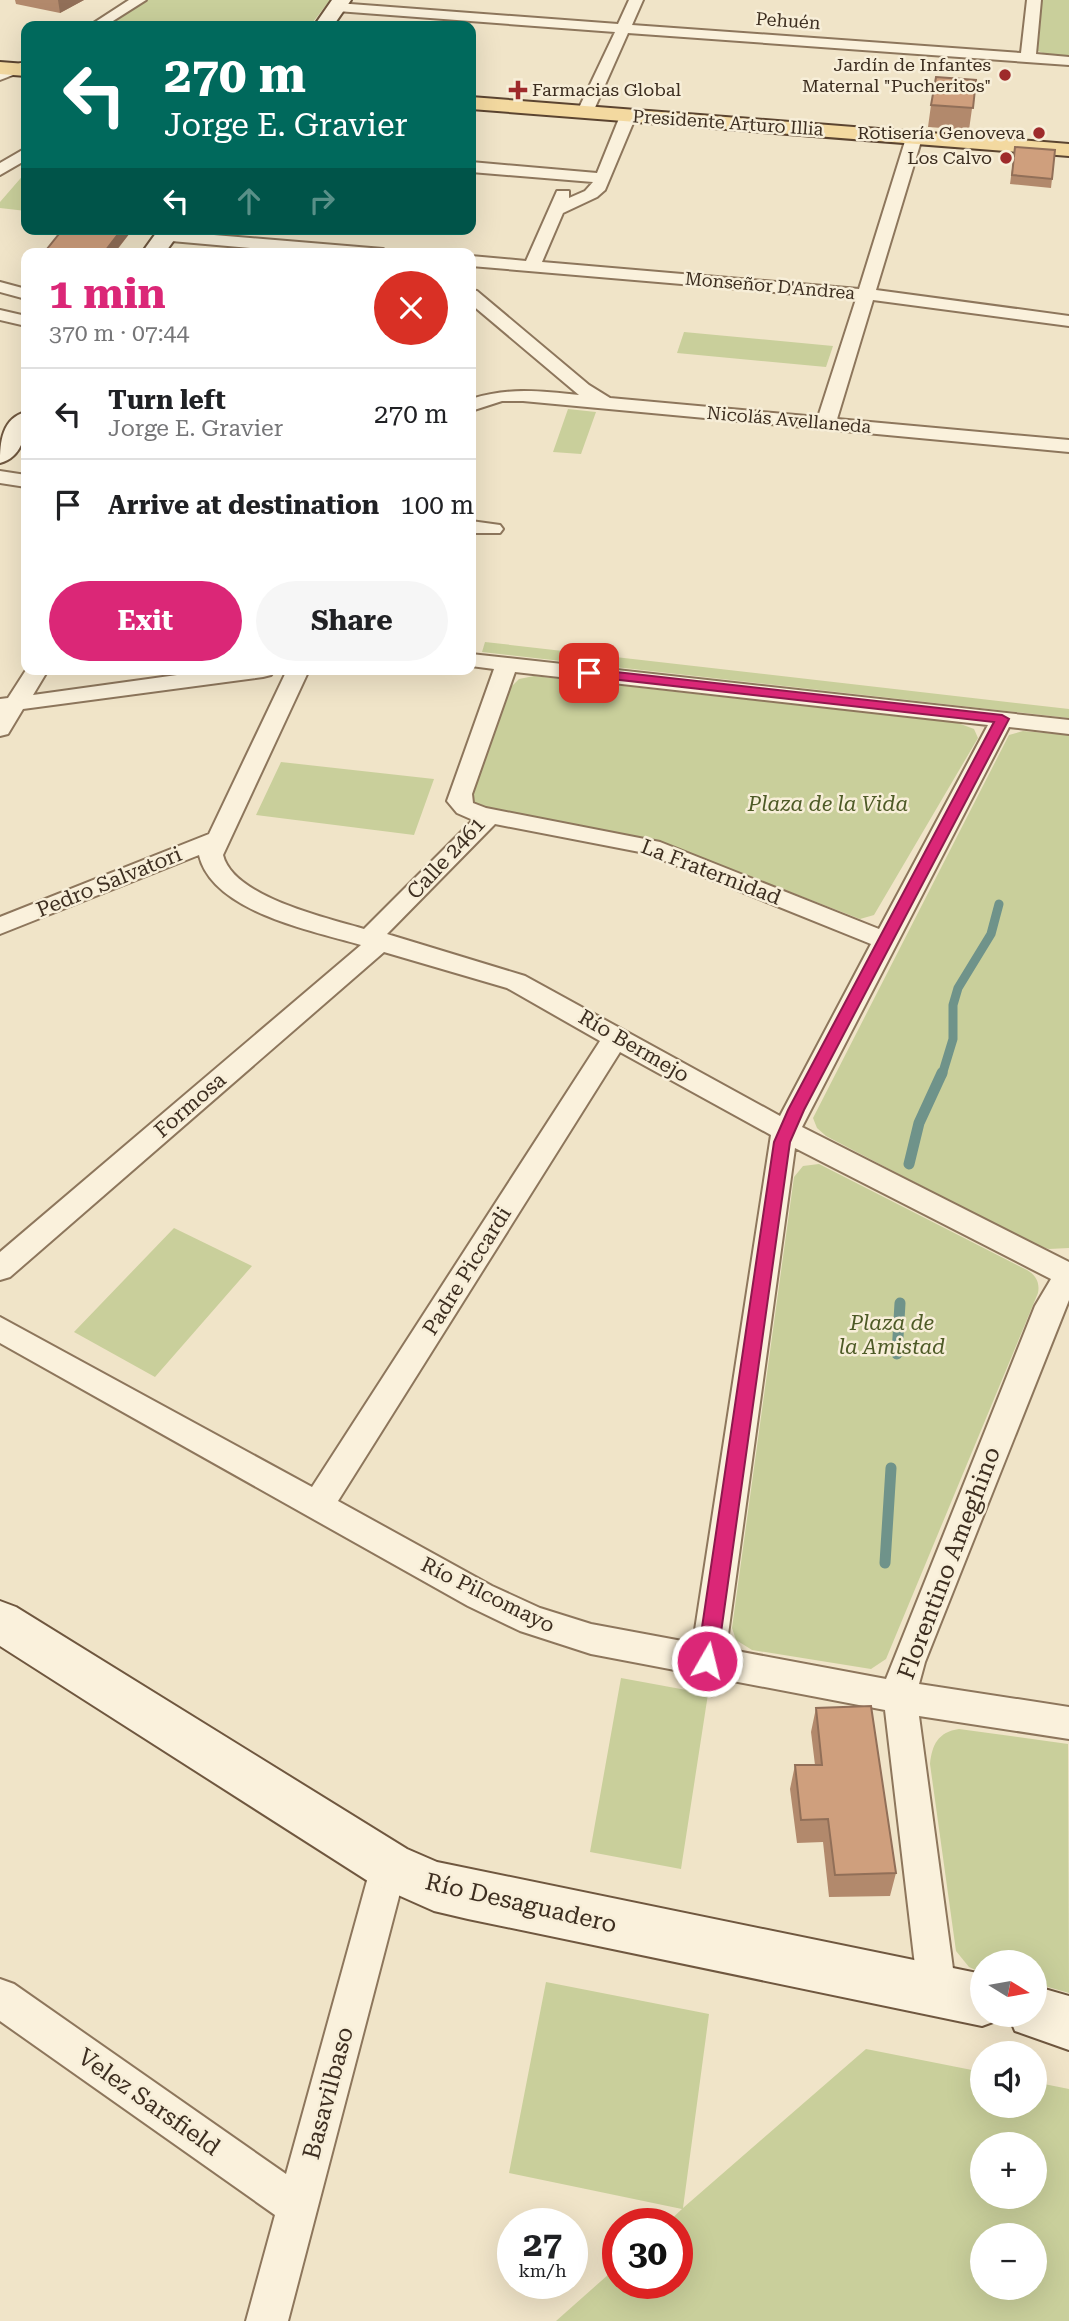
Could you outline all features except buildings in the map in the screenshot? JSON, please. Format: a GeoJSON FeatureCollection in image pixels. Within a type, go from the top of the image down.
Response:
{"type":"FeatureCollection","features":[{"type":"Feature","properties":{"kind":"main road","name":"Presidente Arturo Illia"},"geometry":{"type":"LineString","coordinates":[[476,103],[1069,150]]}},
{"type":"Feature","properties":{"kind":"street"},"geometry":{"type":"LineString","coordinates":[[104,21],[139,0]]}},
{"type":"Feature","properties":{"kind":"street"},"geometry":{"type":"LineString","coordinates":[[450,15],[458,0]]}},
{"type":"Feature","properties":{"kind":"street"},"geometry":{"type":"LineString","coordinates":[[585,112],[636,0]]}},
{"type":"Feature","properties":{"kind":"street"},"geometry":{"type":"LineString","coordinates":[[1028,58],[1034,0]]}},
{"type":"Feature","properties":{"kind":"street"},"geometry":{"type":"LineString","coordinates":[[327,21],[340,3]]}},
{"type":"Feature","properties":{"kind":"street","name":"Pehuén"},"geometry":{"type":"LineString","coordinates":[[340,3],[450,15],[1069,61]]}},
{"type":"Feature","properties":{"kind":"street"},"geometry":{"type":"LineString","coordinates":[[556,210],[594,191],[603,178],[628,116]]}},
{"type":"Feature","properties":{"kind":"street"},"geometry":{"type":"LineString","coordinates":[[826,424],[914,138]]}},
{"type":"Feature","properties":{"kind":"street"},"geometry":{"type":"LineString","coordinates":[[0,170],[21,156]]}},
{"type":"Feature","properties":{"kind":"street"},"geometry":{"type":"LineString","coordinates":[[476,167],[603,178]]}},
{"type":"Feature","properties":{"kind":"street"},"geometry":{"type":"LineString","coordinates":[[532,266],[571,176]]}},
{"type":"Feature","properties":{"kind":"street"},"geometry":{"type":"LineString","coordinates":[[163,240],[273,248]]}},
{"type":"Feature","properties":{"kind":"street","name":"Monseñor D'Andrea"},"geometry":{"type":"LineString","coordinates":[[476,261],[866,294],[1069,321]]}},
{"type":"Feature","properties":{"kind":"street"},"geometry":{"type":"LineString","coordinates":[[0,287],[21,293]]}},
{"type":"Feature","properties":{"kind":"street"},"geometry":{"type":"LineString","coordinates":[[476,299],[590,394],[614,404]]}},
{"type":"Feature","properties":{"kind":"street"},"geometry":{"type":"LineString","coordinates":[[0,315],[21,320]]}},
{"type":"Feature","properties":{"kind":"street","name":"Nicolás Avellaneda"},"geometry":{"type":"LineString","coordinates":[[476,404],[566,375]]}},
{"type":"Feature","properties":{"kind":"street","name":"Nicolás Avellaneda"},"geometry":{"type":"LineString","coordinates":[[509,395],[1069,446]]}},
{"type":"Feature","properties":{"kind":"street"},"geometry":{"type":"LineString","coordinates":[[0,455],[21,427]]}},
{"type":"Feature","properties":{"kind":"street"},"geometry":{"type":"LineString","coordinates":[[0,477],[21,480]]}},
{"type":"Feature","properties":{"kind":"street"},"geometry":{"type":"LineString","coordinates":[[476,527],[494,529]]}},
{"type":"Feature","properties":{"kind":"street"},"geometry":{"type":"LineString","coordinates":[[476,661],[1069,727]]}},
{"type":"Feature","properties":{"kind":"street","name":"Calle 2461"},"geometry":{"type":"LineString","coordinates":[[375,940],[490,816],[465,808],[459,797],[507,664]]}},
{"type":"Feature","properties":{"kind":"street"},"geometry":{"type":"LineString","coordinates":[[0,729],[7,706],[33,675]]}},
{"type":"Feature","properties":{"kind":"street"},"geometry":{"type":"LineString","coordinates":[[7,706],[227,675]]}},
{"type":"Feature","properties":{"kind":"street"},"geometry":{"type":"LineString","coordinates":[[218,839],[296,675]]}},
{"type":"Feature","properties":{"kind":"street"},"geometry":{"type":"LineString","coordinates":[[707,1661],[777,1163],[786,1131],[1002,719]]}},
{"type":"Feature","properties":{"kind":"street","name":"La Fraternidad"},"geometry":{"type":"LineString","coordinates":[[490,816],[651,847],[886,941]]}},
{"type":"Feature","properties":{"kind":"street","name":"Pedro Salvatori"},"geometry":{"type":"LineString","coordinates":[[0,926],[218,839]]}},
{"type":"Feature","properties":{"kind":"street","name":"Río Bermejo"},"geometry":{"type":"LineString","coordinates":[[218,839],[211,855],[212,865],[259,902],[279,912],[516,982],[786,1131],[1069,1275]]}},
{"type":"Feature","properties":{"kind":"street","name":"Formosa"},"geometry":{"type":"LineString","coordinates":[[0,1269],[375,940]]}},
{"type":"Feature","properties":{"kind":"street","name":"Padre Piccardi"},"geometry":{"type":"LineString","coordinates":[[317,1505],[616,1037]]}},
{"type":"Feature","properties":{"kind":"street","name":"Florentino Ameghino"},"geometry":{"type":"LineString","coordinates":[[959,1995],[901,1697],[908,1661],[1029,1357],[1050,1306],[1069,1275]]}},
{"type":"Feature","properties":{"kind":"street","name":"Río Pilcomayo"},"geometry":{"type":"LineString","coordinates":[[0,1329],[480,1596],[532,1621],[571,1635],[707,1661],[901,1697],[1069,1723]]}},
{"type":"Feature","properties":{"kind":"street","name":"Río Desaguadero"},"geometry":{"type":"LineString","coordinates":[[0,1622],[389,1866],[451,1891],[959,1995]]}},
{"type":"Feature","properties":{"kind":"street","name":"Basavilbaso"},"geometry":{"type":"LineString","coordinates":[[267,2321],[389,1866]]}},
{"type":"Feature","properties":{"kind":"street","name":"Velez Sarsfield"},"geometry":{"type":"LineString","coordinates":[[0,1998],[298,2207]]}},
{"type":"Feature","properties":{"kind":"street"},"geometry":{"type":"LineString","coordinates":[[1047,2016],[1069,2022]]}},
{"type":"Feature","properties":{"kind":"green space"},"geometry":{"type":"Polygon","coordinates":[[[146,0],[330,0],[314,21],[111,21],[146,0]]]}},
{"type":"Feature","properties":{"kind":"green space"},"geometry":{"type":"Polygon","coordinates":[[[1042,0],[1069,0],[1069,57],[1038,51],[1042,0]]]}},
{"type":"Feature","properties":{"kind":"green space"},"geometry":{"type":"Polygon","coordinates":[[[21,178],[21,210],[0,208],[0,202],[21,178]]]}},
{"type":"Feature","properties":{"kind":"green space"},"geometry":{"type":"Polygon","coordinates":[[[684,332],[833,346],[826,367],[677,353],[684,332]]]}},
{"type":"Feature","properties":{"kind":"green space"},"geometry":{"type":"Polygon","coordinates":[[[568,409],[596,412],[581,454],[553,452],[568,409]]]}},
{"type":"Feature","properties":{"kind":"green space"},"geometry":{"type":"Polygon","coordinates":[[[485,642],[1069,709],[1069,718],[482,652],[485,642]]]}},
{"type":"Feature","properties":{"kind":"green space","name":"Plaza de la Vida"},"geometry":{"type":"Polygon","coordinates":[[[534,676],[958,723],[974,729],[978,738],[874,915],[860,919],[664,843],[473,803],[472,795],[508,690],[519,679],[534,676]]]}},
{"type":"Feature","properties":{"kind":"green space"},"geometry":{"type":"Polygon","coordinates":[[[1023,731],[1069,735],[1069,1248],[1049,1249],[1033,1244],[826,1136],[817,1128],[813,1118],[1009,735],[1023,731]]]}},
{"type":"Feature","properties":{"kind":"green space"},"geometry":{"type":"Polygon","coordinates":[[[281,762],[434,779],[414,835],[256,815],[281,762]]]}},
{"type":"Feature","properties":{"kind":"green space","name":"Plaza de la Amistad"},"geometry":{"type":"Polygon","coordinates":[[[819,1164],[1027,1270],[1038,1283],[1038,1293],[886,1659],[871,1669],[752,1650],[736,1640],[732,1628],[794,1177],[803,1166],[819,1164]]]}},
{"type":"Feature","properties":{"kind":"green space"},"geometry":{"type":"Polygon","coordinates":[[[174,1228],[252,1266],[155,1377],[74,1332],[174,1228]]]}},
{"type":"Feature","properties":{"kind":"green space"},"geometry":{"type":"Polygon","coordinates":[[[621,1678],[708,1694],[681,1869],[590,1852],[621,1678]]]}},
{"type":"Feature","properties":{"kind":"green space"},"geometry":{"type":"Polygon","coordinates":[[[959,1729],[1068,1744],[1069,1993],[1047,1987],[1047,1950],[970,1950],[970,1967],[956,1951],[930,1764],[937,1740],[959,1729]]]}},
{"type":"Feature","properties":{"kind":"green space"},"geometry":{"type":"Polygon","coordinates":[[[546,1982],[709,2014],[683,2208],[509,2173],[546,1982]]]}},
{"type":"Feature","properties":{"kind":"green space"},"geometry":{"type":"Polygon","coordinates":[[[866,2049],[970,2070],[970,2118],[1047,2118],[1047,2085],[1069,2089],[1069,2321],[556,2321],[581,2299],[588,2299],[588,2293],[602,2280],[602,2299],[693,2299],[693,2208],[683,2208],[866,2049]]]}},
{"type":"Feature","properties":{"kind":"waterway"},"geometry":{"type":"LineString","coordinates":[[942,1075],[953,1039],[953,1005],[958,988],[991,934],[999,904]]}},
{"type":"Feature","properties":{"kind":"waterway"},"geometry":{"type":"LineString","coordinates":[[909,1164],[919,1123],[942,1073]]}},
{"type":"Feature","properties":{"kind":"waterway"},"geometry":{"type":"LineString","coordinates":[[897,1354],[900,1303]]}},
{"type":"Feature","properties":{"kind":"waterway"},"geometry":{"type":"LineString","coordinates":[[885,1563],[891,1468]]}},
{"type":"Feature","properties":{"kind":"place","name":"Jardín de Infantes Maternal \"Pucheritos\""},"geometry":{"type":"Point","coordinates":[1005,75]}},
{"type":"Feature","properties":{"kind":"place","name":"Farmacias Global"},"geometry":{"type":"Point","coordinates":[518,90]}},
{"type":"Feature","properties":{"kind":"place","name":"Rotisería Genoveva"},"geometry":{"type":"Point","coordinates":[1039,133]}},
{"type":"Feature","properties":{"kind":"place","name":"Los Calvo"},"geometry":{"type":"Point","coordinates":[1006,158]}},
{"type":"Feature","properties":{"kind":"route"},"geometry":{"type":"LineString","coordinates":[[589,673],[1002,719],[796,1110],[782,1142],[707,1661]]}}]}
